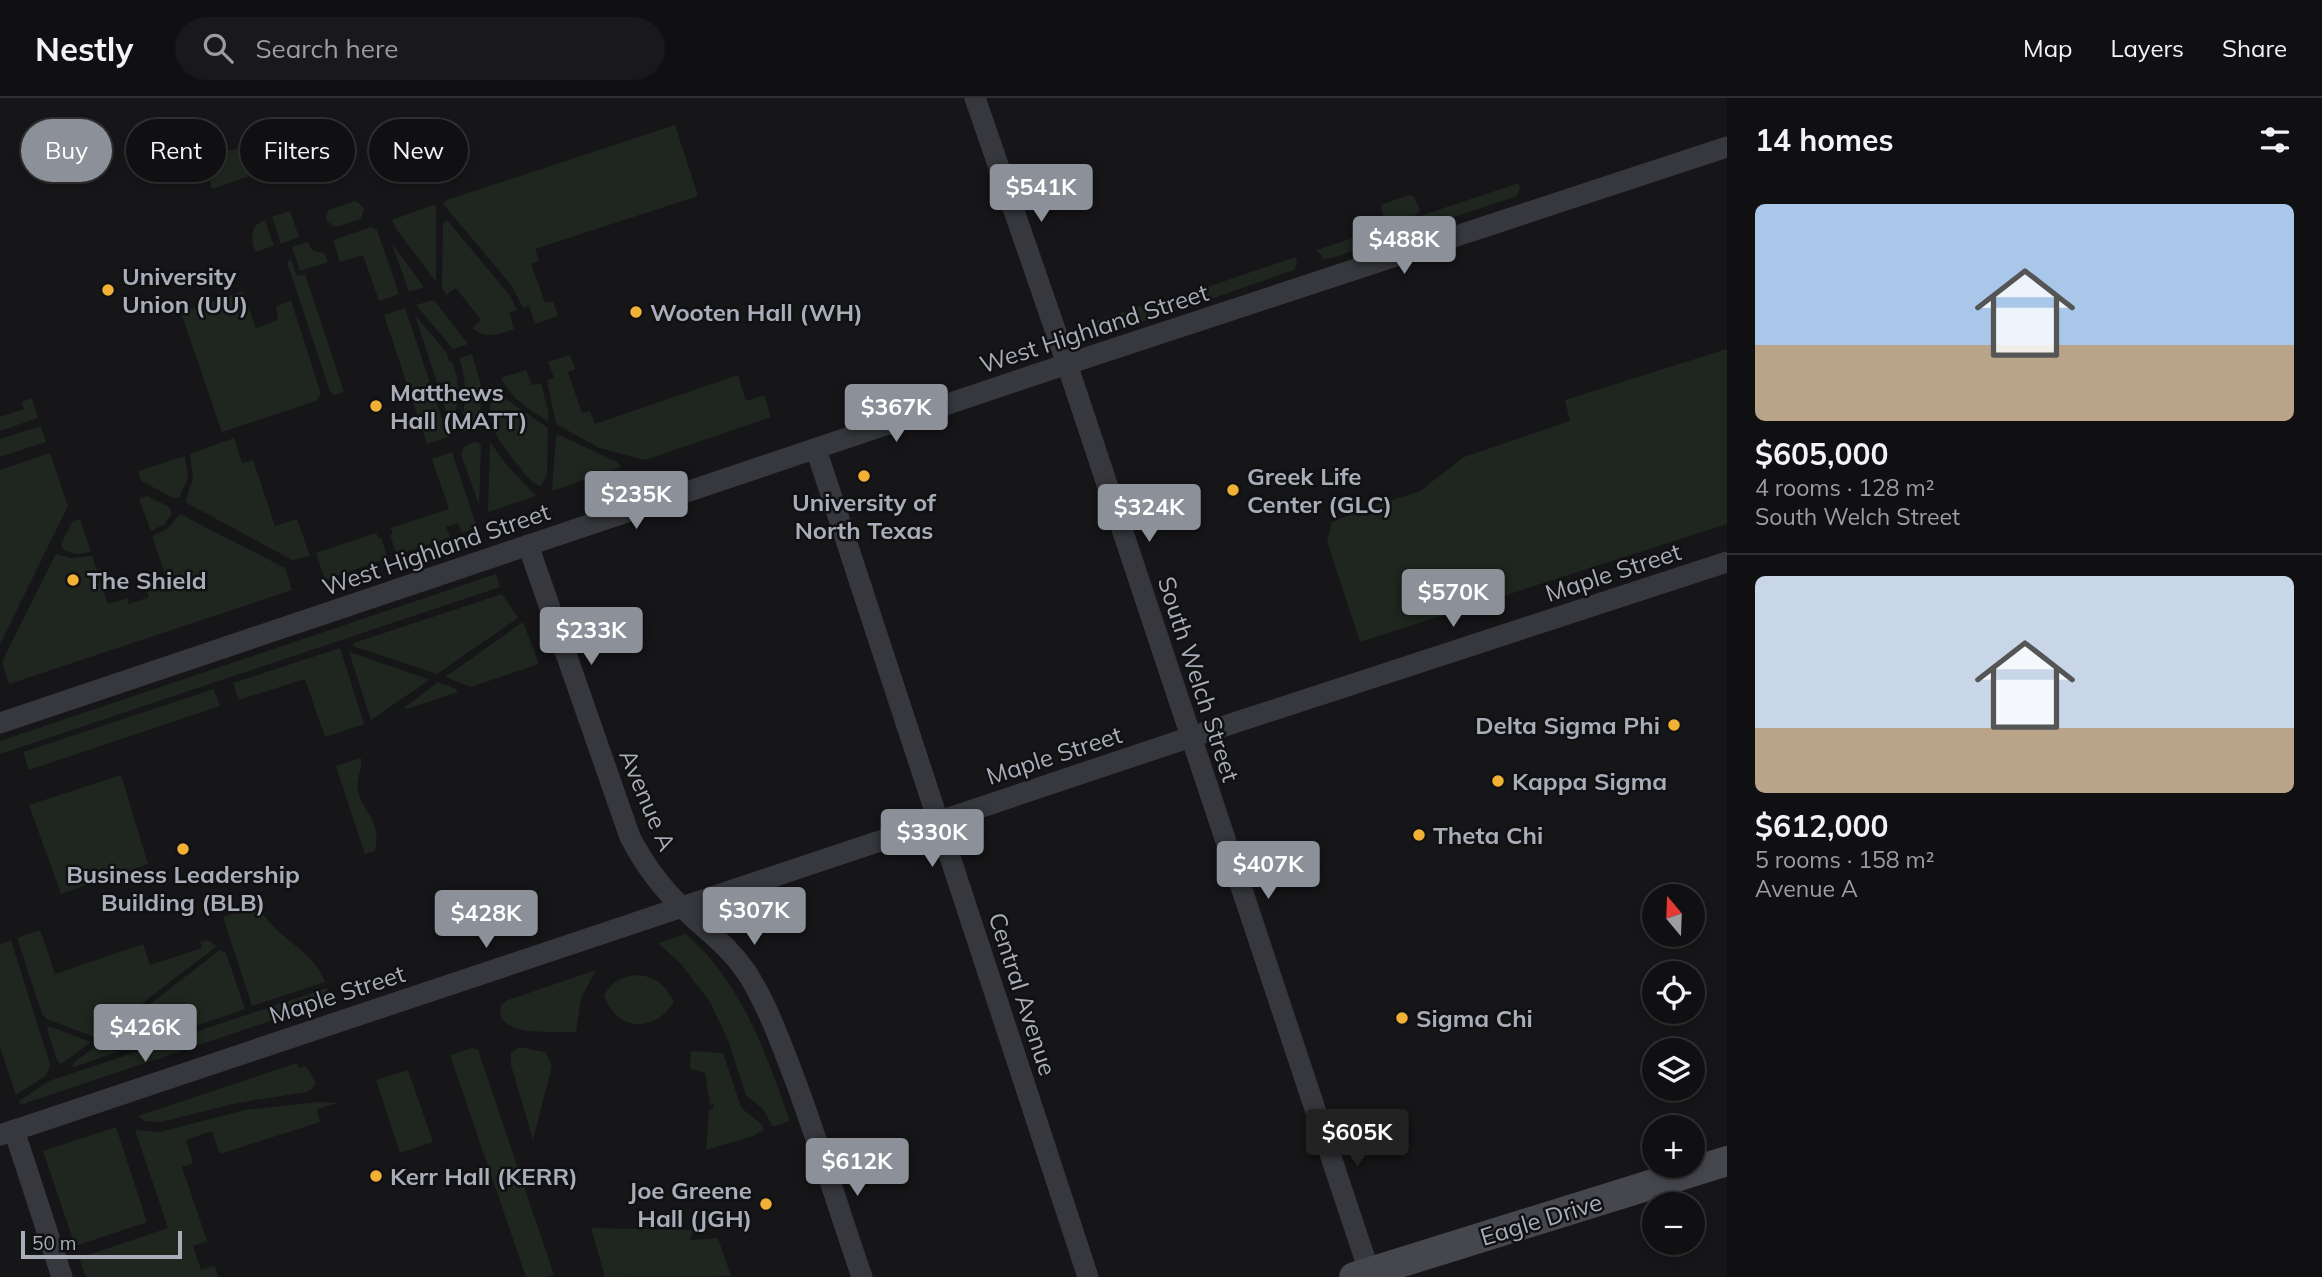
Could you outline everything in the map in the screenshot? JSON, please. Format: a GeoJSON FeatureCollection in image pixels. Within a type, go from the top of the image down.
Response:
{"type":"FeatureCollection","features":[{"type":"Feature","properties":{"kind":"street","name":"South Welch Street"},"geometry":{"type":"LineString","coordinates":[[975,98],[1191,737],[1365,1275]]}},
{"type":"Feature","properties":{"kind":"street","name":"West Highland Street"},"geometry":{"type":"LineString","coordinates":[[0,723],[1067,364],[1727,147]]}},
{"type":"Feature","properties":{"kind":"street","name":"Central Avenue"},"geometry":{"type":"LineString","coordinates":[[816,449],[1088,1277]]}},
{"type":"Feature","properties":{"kind":"street","name":"Avenue A"},"geometry":{"type":"LineString","coordinates":[[528,545],[630,837],[643,862],[680,906],[723,942],[762,999],[805,1107],[862,1277]]}},
{"type":"Feature","properties":{"kind":"street","name":"Maple Street"},"geometry":{"type":"LineString","coordinates":[[7,1133],[680,906],[1727,562]]}},
{"type":"Feature","properties":{"kind":"street"},"geometry":{"type":"LineString","coordinates":[[7,1133],[62,1277]]}},
{"type":"Feature","properties":{"kind":"street","name":"Eagle Drive"},"geometry":{"type":"LineString","coordinates":[[1365,1275],[1726,1163]]}},
{"type":"Feature","properties":{"kind":"shaded area"},"geometry":{"type":"Polygon","coordinates":[[[675,125],[698,196],[535,249],[539,260],[531,264],[545,303],[553,301],[558,316],[535,324],[529,306],[523,308],[512,286],[443,204],[447,200],[675,125]]]}},
{"type":"Feature","properties":{"kind":"shaded area"},"geometry":{"type":"Polygon","coordinates":[[[240,147],[240,179],[212,189],[210,182],[226,182],[226,152],[240,147]]]}},
{"type":"Feature","properties":{"kind":"shaded area"},"geometry":{"type":"Polygon","coordinates":[[[1519,183],[1517,196],[1332,258],[1324,259],[1317,250],[1386,227],[1405,228],[1416,223],[1423,215],[1519,183]]]}},
{"type":"Feature","properties":{"kind":"shaded area"},"geometry":{"type":"Polygon","coordinates":[[[1413,196],[1420,210],[1405,222],[1386,223],[1381,208],[1383,204],[1413,196]]]}},
{"type":"Feature","properties":{"kind":"shaded area"},"geometry":{"type":"Polygon","coordinates":[[[355,201],[364,209],[361,219],[336,227],[327,222],[329,210],[355,201]]]}},
{"type":"Feature","properties":{"kind":"shaded area"},"geometry":{"type":"Polygon","coordinates":[[[433,205],[436,207],[436,282],[392,220],[433,205]]]}},
{"type":"Feature","properties":{"kind":"shaded area"},"geometry":{"type":"Polygon","coordinates":[[[290,211],[299,237],[281,244],[272,217],[290,211]]]}},
{"type":"Feature","properties":{"kind":"shaded area"},"geometry":{"type":"Polygon","coordinates":[[[265,220],[274,246],[255,252],[252,233],[256,226],[265,220]]]}},
{"type":"Feature","properties":{"kind":"shaded area"},"geometry":{"type":"Polygon","coordinates":[[[447,220],[511,297],[517,310],[509,313],[514,329],[492,335],[482,334],[472,328],[481,320],[456,288],[446,295],[442,288],[443,223],[447,220]]]}},
{"type":"Feature","properties":{"kind":"shaded area"},"geometry":{"type":"Polygon","coordinates":[[[371,227],[377,230],[399,294],[379,301],[363,255],[340,262],[333,240],[371,227]]]}},
{"type":"Feature","properties":{"kind":"shaded area"},"geometry":{"type":"Polygon","coordinates":[[[308,242],[312,250],[325,254],[328,262],[300,271],[292,247],[308,242]]]}},
{"type":"Feature","properties":{"kind":"shaded area"},"geometry":{"type":"Polygon","coordinates":[[[392,244],[424,287],[409,292],[392,244]]]}},
{"type":"Feature","properties":{"kind":"shaded area"},"geometry":{"type":"Polygon","coordinates":[[[1296,257],[1294,270],[1202,302],[1193,295],[1192,292],[1296,257]]]}},
{"type":"Feature","properties":{"kind":"shaded area"},"geometry":{"type":"Polygon","coordinates":[[[291,260],[297,276],[305,274],[344,392],[335,395],[330,392],[287,262],[291,260]]]}},
{"type":"Feature","properties":{"kind":"shaded area"},"geometry":{"type":"Polygon","coordinates":[[[243,291],[256,328],[278,320],[276,307],[291,300],[321,394],[316,401],[222,432],[181,313],[243,291]]]}},
{"type":"Feature","properties":{"kind":"shaded area"},"geometry":{"type":"Polygon","coordinates":[[[1170,297],[1172,308],[1169,313],[1100,335],[1096,321],[1170,297]]]}},
{"type":"Feature","properties":{"kind":"shaded area"},"geometry":{"type":"Polygon","coordinates":[[[434,300],[468,344],[453,349],[416,305],[434,300]]]}},
{"type":"Feature","properties":{"kind":"shaded area"},"geometry":{"type":"Polygon","coordinates":[[[405,308],[448,437],[427,444],[384,315],[405,308]]]}},
{"type":"Feature","properties":{"kind":"shaded area"},"geometry":{"type":"Polygon","coordinates":[[[415,315],[446,352],[458,380],[453,432],[415,315]]]}},
{"type":"Feature","properties":{"kind":"shaded area"},"geometry":{"type":"Polygon","coordinates":[[[1727,349],[1727,524],[1360,642],[1327,541],[1332,522],[1420,491],[1464,457],[1570,421],[1565,400],[1727,349]]]}},
{"type":"Feature","properties":{"kind":"shaded area"},"geometry":{"type":"Polygon","coordinates":[[[472,354],[481,386],[480,427],[460,433],[465,387],[459,358],[472,354]]]}},
{"type":"Feature","properties":{"kind":"shaded area"},"geometry":{"type":"Polygon","coordinates":[[[570,355],[575,369],[568,372],[582,413],[590,411],[595,424],[738,375],[746,401],[764,395],[771,417],[645,460],[599,448],[556,424],[547,380],[554,378],[548,362],[570,355]]]}},
{"type":"Feature","properties":{"kind":"shaded area"},"geometry":{"type":"Polygon","coordinates":[[[526,370],[532,385],[541,383],[548,421],[515,398],[501,378],[526,370]]]}},
{"type":"Feature","properties":{"kind":"shaded area"},"geometry":{"type":"Polygon","coordinates":[[[494,391],[548,428],[547,474],[541,486],[525,475],[499,440],[490,412],[494,391]]]}},
{"type":"Feature","properties":{"kind":"shaded area"},"geometry":{"type":"Polygon","coordinates":[[[32,398],[38,418],[0,431],[0,417],[24,409],[22,402],[32,398]]]}},
{"type":"Feature","properties":{"kind":"shaded area"},"geometry":{"type":"Polygon","coordinates":[[[41,426],[46,442],[0,457],[0,439],[41,426]]]}},
{"type":"Feature","properties":{"kind":"shaded area"},"geometry":{"type":"Polygon","coordinates":[[[556,435],[617,462],[621,467],[552,491],[556,435]]]}},
{"type":"Feature","properties":{"kind":"shaded area"},"geometry":{"type":"Polygon","coordinates":[[[234,438],[242,463],[253,460],[275,526],[297,519],[310,556],[292,560],[187,503],[193,478],[190,454],[234,438]]]}},
{"type":"Feature","properties":{"kind":"shaded area"},"geometry":{"type":"Polygon","coordinates":[[[474,442],[481,446],[479,505],[461,454],[464,447],[474,442]]]}},
{"type":"Feature","properties":{"kind":"shaded area"},"geometry":{"type":"Polygon","coordinates":[[[490,442],[506,464],[536,496],[488,512],[490,442]]]}},
{"type":"Feature","properties":{"kind":"shaded area"},"geometry":{"type":"Polygon","coordinates":[[[452,452],[477,527],[462,533],[458,523],[446,527],[450,537],[397,555],[390,535],[393,534],[391,528],[449,509],[432,459],[452,452]]]}},
{"type":"Feature","properties":{"kind":"shaded area"},"geometry":{"type":"Polygon","coordinates":[[[50,453],[68,506],[0,644],[0,470],[50,453]]]}},
{"type":"Feature","properties":{"kind":"shaded area"},"geometry":{"type":"Polygon","coordinates":[[[185,456],[188,478],[179,498],[141,481],[138,471],[185,456]]]}},
{"type":"Feature","properties":{"kind":"shaded area"},"geometry":{"type":"Polygon","coordinates":[[[147,496],[169,507],[172,513],[165,524],[151,531],[139,499],[147,496]]]}},
{"type":"Feature","properties":{"kind":"shaded area"},"geometry":{"type":"Polygon","coordinates":[[[180,514],[285,568],[292,590],[9,684],[2,662],[56,554],[71,558],[92,556],[108,604],[127,598],[129,604],[149,597],[147,592],[169,585],[152,536],[167,529],[180,514]]]}},
{"type":"Feature","properties":{"kind":"shaded area"},"geometry":{"type":"Polygon","coordinates":[[[80,519],[91,552],[76,554],[64,550],[61,544],[73,521],[80,519]]]}},
{"type":"Feature","properties":{"kind":"shaded area"},"geometry":{"type":"Polygon","coordinates":[[[376,533],[379,539],[381,538],[388,558],[325,580],[316,553],[376,533]]]}},
{"type":"Feature","properties":{"kind":"shaded area"},"geometry":{"type":"Polygon","coordinates":[[[496,574],[500,587],[0,754],[0,741],[496,574]]]}},
{"type":"Feature","properties":{"kind":"shaded area"},"geometry":{"type":"Polygon","coordinates":[[[502,594],[518,618],[437,674],[353,646],[354,643],[502,594]]]}},
{"type":"Feature","properties":{"kind":"shaded area"},"geometry":{"type":"Polygon","coordinates":[[[523,622],[539,664],[471,687],[445,677],[523,622]]]}},
{"type":"Feature","properties":{"kind":"shaded area"},"geometry":{"type":"Polygon","coordinates":[[[340,648],[364,724],[325,737],[305,679],[239,700],[233,683],[340,648]]]}},
{"type":"Feature","properties":{"kind":"shaded area"},"geometry":{"type":"Polygon","coordinates":[[[349,652],[428,679],[429,680],[371,720],[349,652]]]}},
{"type":"Feature","properties":{"kind":"shaded area"},"geometry":{"type":"Polygon","coordinates":[[[438,682],[458,692],[404,708],[438,682]]]}},
{"type":"Feature","properties":{"kind":"shaded area"},"geometry":{"type":"Polygon","coordinates":[[[214,689],[220,706],[29,770],[23,752],[214,689]]]}},
{"type":"Feature","properties":{"kind":"shaded area"},"geometry":{"type":"Polygon","coordinates":[[[361,758],[358,792],[375,825],[377,841],[375,851],[365,854],[336,766],[361,758]]]}},
{"type":"Feature","properties":{"kind":"shaded area"},"geometry":{"type":"Polygon","coordinates":[[[121,775],[148,864],[61,894],[29,805],[121,775]]]}},
{"type":"Feature","properties":{"kind":"shaded area"},"geometry":{"type":"Polygon","coordinates":[[[258,905],[273,926],[311,960],[325,982],[252,1006],[223,917],[258,905]]]}},
{"type":"Feature","properties":{"kind":"shaded area"},"geometry":{"type":"Polygon","coordinates":[[[40,930],[55,974],[143,944],[150,965],[202,948],[200,942],[207,940],[217,946],[101,1035],[94,1037],[47,1019],[42,1014],[17,938],[40,930]]]}},
{"type":"Feature","properties":{"kind":"shaded area"},"geometry":{"type":"Polygon","coordinates":[[[686,934],[706,953],[722,974],[750,1020],[790,1121],[773,1127],[763,1109],[746,1095],[728,1040],[710,1002],[681,964],[658,943],[686,934]]]}},
{"type":"Feature","properties":{"kind":"shaded area"},"geometry":{"type":"Polygon","coordinates":[[[11,940],[50,1064],[44,1077],[16,1095],[0,1047],[0,944],[11,940]]]}},
{"type":"Feature","properties":{"kind":"shaded area"},"geometry":{"type":"Polygon","coordinates":[[[220,950],[226,953],[245,1009],[129,1049],[106,1041],[106,1038],[220,950]]]}},
{"type":"Feature","properties":{"kind":"shaded area"},"geometry":{"type":"Polygon","coordinates":[[[596,970],[581,998],[576,1032],[541,1032],[515,1028],[501,1016],[501,1005],[508,1000],[596,970]]]}},
{"type":"Feature","properties":{"kind":"shaded area"},"geometry":{"type":"Polygon","coordinates":[[[635,975],[659,982],[674,1002],[666,1012],[646,1023],[636,1024],[617,1016],[604,995],[617,981],[635,975]]]}},
{"type":"Feature","properties":{"kind":"shaded area"},"geometry":{"type":"Polygon","coordinates":[[[327,988],[329,997],[324,1003],[20,1105],[19,1101],[49,1081],[327,988]]]}},
{"type":"Feature","properties":{"kind":"shaded area"},"geometry":{"type":"Polygon","coordinates":[[[49,1026],[91,1042],[61,1064],[57,1060],[47,1029],[49,1026]]]}},
{"type":"Feature","properties":{"kind":"shaded area"},"geometry":{"type":"Polygon","coordinates":[[[98,1045],[118,1052],[73,1067],[74,1062],[98,1045]]]}},
{"type":"Feature","properties":{"kind":"shaded area"},"geometry":{"type":"Polygon","coordinates":[[[519,1047],[545,1052],[552,1066],[533,1140],[511,1065],[511,1053],[519,1047]]]}},
{"type":"Feature","properties":{"kind":"shaded area"},"geometry":{"type":"Polygon","coordinates":[[[472,1048],[478,1050],[554,1275],[526,1277],[450,1055],[472,1048]]]}},
{"type":"Feature","properties":{"kind":"shaded area"},"geometry":{"type":"Polygon","coordinates":[[[691,1051],[723,1053],[741,1107],[760,1123],[764,1130],[706,1150],[709,1110],[714,1108],[713,1104],[710,1105],[705,1073],[690,1069],[691,1051]]]}},
{"type":"Feature","properties":{"kind":"shaded area"},"geometry":{"type":"Polygon","coordinates":[[[297,1063],[299,1068],[306,1066],[316,1083],[307,1092],[237,1103],[161,1122],[144,1121],[138,1116],[297,1063]]]}},
{"type":"Feature","properties":{"kind":"shaded area"},"geometry":{"type":"Polygon","coordinates":[[[408,1070],[433,1142],[400,1153],[376,1080],[408,1070]]]}},
{"type":"Feature","properties":{"kind":"shaded area"},"geometry":{"type":"Polygon","coordinates":[[[319,1102],[337,1103],[317,1109],[320,1122],[220,1154],[212,1131],[186,1140],[193,1163],[182,1167],[207,1241],[193,1246],[201,1270],[215,1266],[218,1277],[86,1277],[79,1258],[168,1228],[135,1130],[160,1132],[245,1110],[319,1102]]]}},
{"type":"Feature","properties":{"kind":"shaded area"},"geometry":{"type":"Polygon","coordinates":[[[116,1127],[147,1222],[75,1246],[43,1151],[116,1127]]]}},
{"type":"Feature","properties":{"kind":"shaded area"},"geometry":{"type":"Polygon","coordinates":[[[591,1228],[694,1230],[690,1240],[718,1238],[731,1276],[605,1277],[591,1228]]]}},
{"type":"Feature","properties":{"kind":"place","name":"University Union (UU)"},"geometry":{"type":"Point","coordinates":[108,290]}},
{"type":"Feature","properties":{"kind":"place","name":"Wooten Hall (WH)"},"geometry":{"type":"Point","coordinates":[636,312]}},
{"type":"Feature","properties":{"kind":"place","name":"Matthews Hall (MATT)"},"geometry":{"type":"Point","coordinates":[376,406]}},
{"type":"Feature","properties":{"kind":"place","name":"University of North Texas"},"geometry":{"type":"Point","coordinates":[864,476]}},
{"type":"Feature","properties":{"kind":"place","name":"Greek Life Center (GLC)"},"geometry":{"type":"Point","coordinates":[1233,490]}},
{"type":"Feature","properties":{"kind":"place","name":"The Shield"},"geometry":{"type":"Point","coordinates":[73,580]}},
{"type":"Feature","properties":{"kind":"place","name":"Delta Sigma Phi"},"geometry":{"type":"Point","coordinates":[1674,725]}},
{"type":"Feature","properties":{"kind":"place","name":"Kappa Sigma"},"geometry":{"type":"Point","coordinates":[1498,781]}},
{"type":"Feature","properties":{"kind":"place","name":"Theta Chi"},"geometry":{"type":"Point","coordinates":[1419,835]}},
{"type":"Feature","properties":{"kind":"place","name":"Business Leadership Building (BLB)"},"geometry":{"type":"Point","coordinates":[183,849]}},
{"type":"Feature","properties":{"kind":"place","name":"Sigma Chi"},"geometry":{"type":"Point","coordinates":[1402,1018]}},
{"type":"Feature","properties":{"kind":"place","name":"Kerr Hall (KERR)"},"geometry":{"type":"Point","coordinates":[376,1176]}},
{"type":"Feature","properties":{"kind":"place","name":"Joe Greene Hall (JGH)"},"geometry":{"type":"Point","coordinates":[766,1204]}}]}
